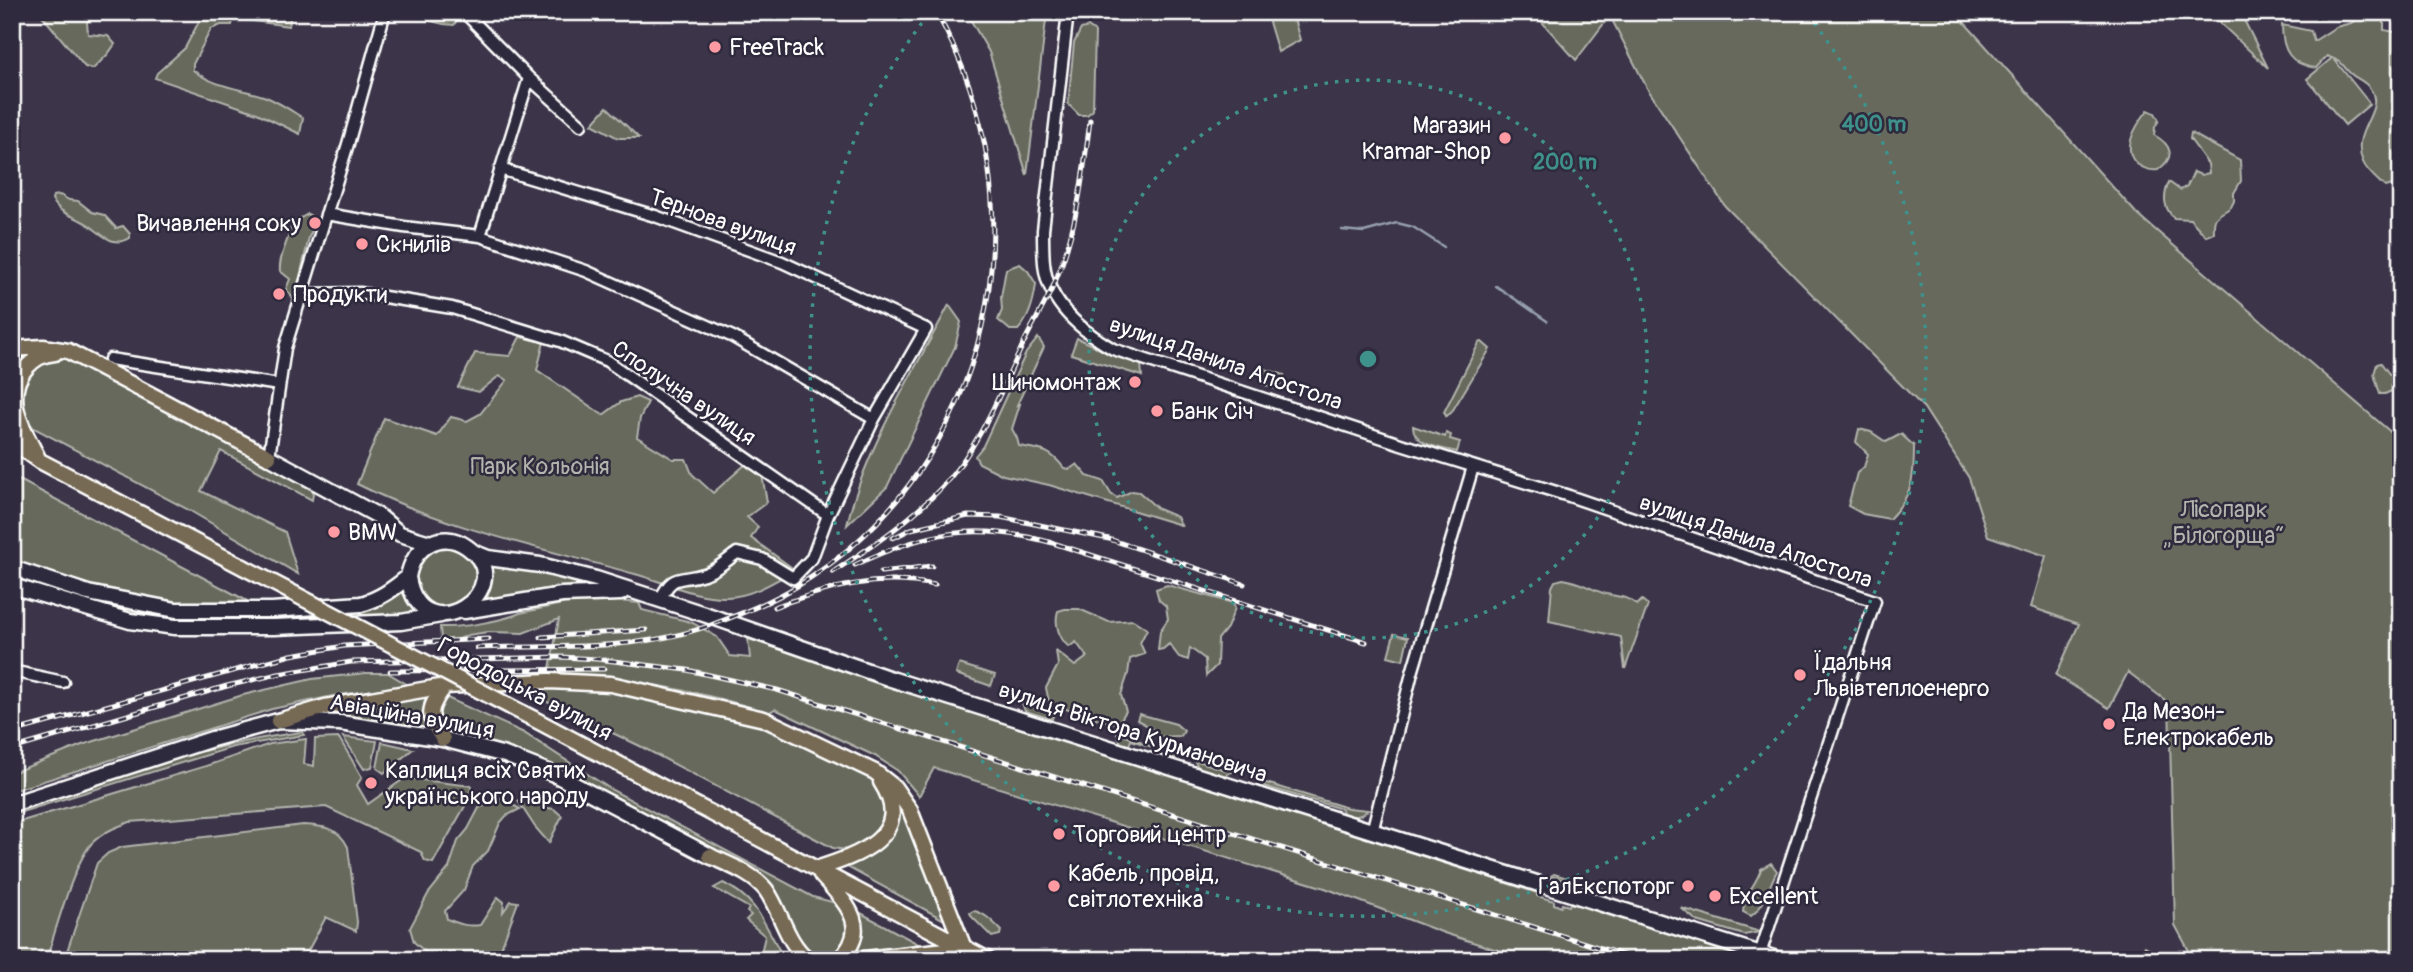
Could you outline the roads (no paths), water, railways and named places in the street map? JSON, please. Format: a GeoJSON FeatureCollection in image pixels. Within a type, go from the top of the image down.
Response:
{"type":"FeatureCollection","features":[{"type":"Feature","properties":{"kind":"main road"},"geometry":{"type":"LineString","coordinates":[[12,349],[43,347],[68,351],[269,457]]}},
{"type":"Feature","properties":{"kind":"main road"},"geometry":{"type":"LineString","coordinates":[[40,461],[20,423],[15,390],[19,377],[31,362],[43,354],[68,351]]}},
{"type":"Feature","properties":{"kind":"main road","name":"Городоцька вулиця"},"geometry":{"type":"LineString","coordinates":[[12,441],[40,461]]}},
{"type":"Feature","properties":{"kind":"main road","name":"Городоцька вулиця"},"geometry":{"type":"LineString","coordinates":[[12,451],[40,461],[988,960]]}},
{"type":"Feature","properties":{"kind":"main road"},"geometry":{"type":"LineString","coordinates":[[278,721],[326,707],[445,686],[549,681],[611,684],[764,719],[875,772],[894,787],[910,810],[964,948],[856,960]]}},
{"type":"Feature","properties":{"kind":"main road"},"geometry":{"type":"LineString","coordinates":[[443,739],[434,727],[430,715],[434,701],[445,686]]}},
{"type":"Feature","properties":{"kind":"main road"},"geometry":{"type":"LineString","coordinates":[[839,960],[851,945],[855,925],[846,903],[816,869],[866,851],[884,835],[891,816],[891,805],[889,796],[875,772]]}},
{"type":"Feature","properties":{"kind":"main road"},"geometry":{"type":"LineString","coordinates":[[710,856],[747,874],[764,888],[801,954],[809,960]]}},
{"type":"Feature","properties":{"kind":"street"},"geometry":{"type":"LineString","coordinates":[[385,12],[285,348],[269,457],[380,517],[400,534],[430,543]]}},
{"type":"Feature","properties":{"kind":"street"},"geometry":{"type":"LineString","coordinates":[[464,12],[529,78],[581,125]]}},
{"type":"Feature","properties":{"kind":"street","name":"вулиця Данила Апостола"},"geometry":{"type":"LineString","coordinates":[[1068,12],[1043,230],[1044,265],[1055,296],[1072,320],[1092,336],[1113,349],[1569,496],[1875,601],[1760,954]]}},
{"type":"Feature","properties":{"kind":"street"},"geometry":{"type":"LineString","coordinates":[[480,236],[529,78]]}},
{"type":"Feature","properties":{"kind":"street","name":"Тернова вулиця"},"geometry":{"type":"LineString","coordinates":[[500,169],[655,216],[769,257],[926,329],[874,419]]}},
{"type":"Feature","properties":{"kind":"street"},"geometry":{"type":"LineString","coordinates":[[326,214],[480,236],[586,271],[733,337],[874,419],[828,515],[812,558],[793,578],[762,559],[737,553],[705,574],[677,578],[666,586],[660,600]]}},
{"type":"Feature","properties":{"kind":"street","name":"Сполучна вулиця"},"geometry":{"type":"LineString","coordinates":[[302,294],[360,293],[452,308],[560,341],[607,361],[828,515]]}},
{"type":"Feature","properties":{"kind":"street"},"geometry":{"type":"LineString","coordinates":[[110,359],[279,385]]}},
{"type":"Feature","properties":{"kind":"street"},"geometry":{"type":"LineString","coordinates":[[1372,832],[1412,673],[1473,467]]}},
{"type":"Feature","properties":{"kind":"street"},"geometry":{"type":"LineString","coordinates":[[12,568],[88,593],[176,610],[272,610],[361,604],[383,596],[409,571],[415,556],[430,543],[440,540],[453,541],[473,552],[482,571],[479,593],[465,609],[453,613],[433,612],[415,598],[409,571],[400,534]]}},
{"type":"Feature","properties":{"kind":"street","name":"вулиця Віктора Курмановича"},"geometry":{"type":"LineString","coordinates":[[473,552],[488,558],[551,568],[596,579],[888,678],[1780,960]]}},
{"type":"Feature","properties":{"kind":"street"},"geometry":{"type":"LineString","coordinates":[[12,586],[130,621],[175,627],[274,627],[401,622],[562,594],[604,592],[640,595]]}},
{"type":"Feature","properties":{"kind":"street"},"geometry":{"type":"LineString","coordinates":[[12,670],[63,682]]}},
{"type":"Feature","properties":{"kind":"street","name":"Авіаційна вулиця"},"geometry":{"type":"LineString","coordinates":[[12,804],[212,739],[278,721],[340,723],[443,739],[505,755],[554,774],[710,856]]}},
{"type":"Feature","properties":{"kind":"waterway"},"geometry":{"type":"LineString","coordinates":[[1342,230],[1364,232],[1397,223],[1413,227],[1444,247]]}},
{"type":"Feature","properties":{"kind":"waterway"},"geometry":{"type":"LineString","coordinates":[[1496,286],[1547,321]]}},
{"type":"Feature","properties":{"kind":"railway"},"geometry":{"type":"LineString","coordinates":[[477,648],[623,644],[680,634],[731,617],[766,603],[799,585],[865,534],[918,472],[957,402],[982,327],[992,247],[988,167],[970,88],[936,12]]}},
{"type":"Feature","properties":{"kind":"railway"},"geometry":{"type":"LineString","coordinates":[[833,572],[917,511],[955,472],[976,440],[1060,271],[1077,207],[1090,120]]}},
{"type":"Feature","properties":{"kind":"railway"},"geometry":{"type":"LineString","coordinates":[[893,538],[911,529],[968,516],[1000,517],[1109,539],[1244,584]]}},
{"type":"Feature","properties":{"kind":"railway"},"geometry":{"type":"LineString","coordinates":[[855,565],[905,544],[929,538],[952,533],[1000,533],[1053,543],[1366,642]]}},
{"type":"Feature","properties":{"kind":"railway"},"geometry":{"type":"LineString","coordinates":[[881,572],[932,566]]}},
{"type":"Feature","properties":{"kind":"railway"},"geometry":{"type":"LineString","coordinates":[[774,607],[853,584],[892,581],[935,585]]}},
{"type":"Feature","properties":{"kind":"railway"},"geometry":{"type":"LineString","coordinates":[[541,637],[646,630]]}},
{"type":"Feature","properties":{"kind":"railway"},"geometry":{"type":"LineString","coordinates":[[12,732],[291,655],[344,646],[489,639]]}},
{"type":"Feature","properties":{"kind":"railway"},"geometry":{"type":"LineString","coordinates":[[12,749],[227,686],[351,662],[561,657],[687,670],[777,690],[1639,960]]}},
{"type":"Feature","properties":{"kind":"railway"},"geometry":{"type":"LineString","coordinates":[[390,671],[604,669]]}},
{"type":"Feature","properties":{"kind":"place","name":"FreeTrack"},"geometry":{"type":"Point","coordinates":[715,47]}},
{"type":"Feature","properties":{"kind":"place","name":"Магазин Kramar-Shop"},"geometry":{"type":"Point","coordinates":[1505,138]}},
{"type":"Feature","properties":{"kind":"place","name":"Вичавлення соку"},"geometry":{"type":"Point","coordinates":[315,223]}},
{"type":"Feature","properties":{"kind":"place","name":"Скнилів"},"geometry":{"type":"Point","coordinates":[362,244]}},
{"type":"Feature","properties":{"kind":"place","name":"Продукти"},"geometry":{"type":"Point","coordinates":[279,294]}},
{"type":"Feature","properties":{"kind":"place","name":"Шиномонтаж"},"geometry":{"type":"Point","coordinates":[1135,382]}},
{"type":"Feature","properties":{"kind":"place","name":"Банк Січ"},"geometry":{"type":"Point","coordinates":[1157,411]}},
{"type":"Feature","properties":{"kind":"place","name":"BMW"},"geometry":{"type":"Point","coordinates":[334,532]}},
{"type":"Feature","properties":{"kind":"place","name":"Їдальня Львівтеплоенерго"},"geometry":{"type":"Point","coordinates":[1800,675]}},
{"type":"Feature","properties":{"kind":"place","name":"Да Мезон- Електрокабель"},"geometry":{"type":"Point","coordinates":[2109,724]}},
{"type":"Feature","properties":{"kind":"place","name":"Каплиця всіх Святих українського народу"},"geometry":{"type":"Point","coordinates":[371,783]}},
{"type":"Feature","properties":{"kind":"place","name":"Торговий центр"},"geometry":{"type":"Point","coordinates":[1059,834]}},
{"type":"Feature","properties":{"kind":"place","name":"Кабель, провід, світлотехніка"},"geometry":{"type":"Point","coordinates":[1054,886]}},
{"type":"Feature","properties":{"kind":"place","name":"ГалЕкспоторг"},"geometry":{"type":"Point","coordinates":[1688,886]}},
{"type":"Feature","properties":{"kind":"place","name":"Excellent"},"geometry":{"type":"Point","coordinates":[1715,896]}},
{"type":"Feature","properties":{"kind":"park label","name":"Парк Кольонія"},"geometry":{"type":"Point","coordinates":[540,466]}},
{"type":"Feature","properties":{"kind":"park label","name":"Лісопарк „Білогорща“"},"geometry":{"type":"Point","coordinates":[2224,522]}}]}
